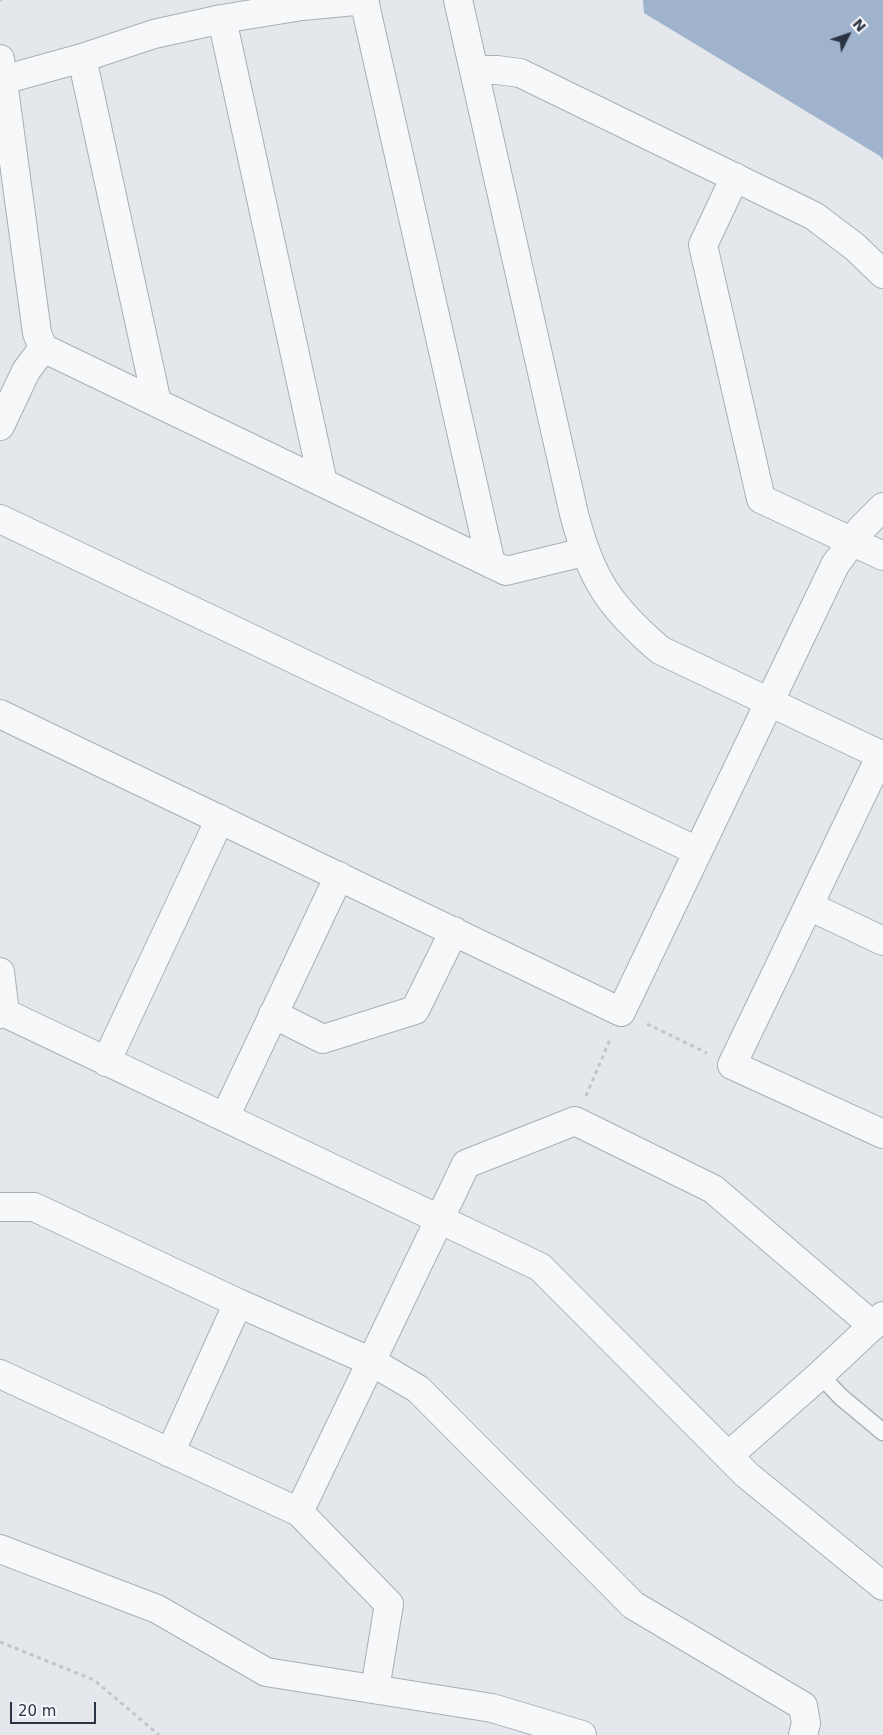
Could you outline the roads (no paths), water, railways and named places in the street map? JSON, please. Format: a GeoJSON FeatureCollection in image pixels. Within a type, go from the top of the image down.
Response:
{"type":"FeatureCollection","features":[{"type":"Feature","properties":{"kind":"street"},"geometry":{"type":"LineString","coordinates":[[491,564],[364,0],[302,6],[222,19],[154,34],[82,58],[1,70],[37,333],[43,348],[57,357],[157,403],[324,483],[491,564],[506,571],[584,552]]}},
{"type":"Feature","properties":{"kind":"street"},"geometry":{"type":"LineString","coordinates":[[458,0],[584,552],[602,589],[629,624],[660,650],[768,704],[882,756],[732,1065],[883,1134]]}},
{"type":"Feature","properties":{"kind":"street"},"geometry":{"type":"LineString","coordinates":[[222,19],[324,483]]}},
{"type":"Feature","properties":{"kind":"street"},"geometry":{"type":"LineString","coordinates":[[82,58],[157,403]]}},
{"type":"Feature","properties":{"kind":"street"},"geometry":{"type":"LineString","coordinates":[[474,70],[497,70],[520,74],[736,177],[814,216],[855,247],[883,274]]}},
{"type":"Feature","properties":{"kind":"street"},"geometry":{"type":"LineString","coordinates":[[736,177],[703,245],[761,499],[883,556]]}},
{"type":"Feature","properties":{"kind":"street"},"geometry":{"type":"LineString","coordinates":[[0,426],[26,371],[43,348]]}},
{"type":"Feature","properties":{"kind":"street"},"geometry":{"type":"LineString","coordinates":[[0,714],[621,1012],[836,565],[852,541],[883,507]]}},
{"type":"Feature","properties":{"kind":"street"},"geometry":{"type":"LineString","coordinates":[[0,518],[697,851]]}},
{"type":"Feature","properties":{"kind":"street"},"geometry":{"type":"LineString","coordinates":[[106,1062],[220,819]]}},
{"type":"Feature","properties":{"kind":"street"},"geometry":{"type":"LineString","coordinates":[[225,1117],[338,876]]}},
{"type":"Feature","properties":{"kind":"street"},"geometry":{"type":"LineString","coordinates":[[809,906],[883,941]]}},
{"type":"Feature","properties":{"kind":"street"},"geometry":{"type":"LineString","coordinates":[[273,1014],[323,1039],[415,1010],[454,931]]}},
{"type":"Feature","properties":{"kind":"street"},"geometry":{"type":"LineString","coordinates":[[0,972],[3,1013],[440,1218],[540,1268],[747,1475],[883,1586]]}},
{"type":"Feature","properties":{"kind":"street"},"geometry":{"type":"LineString","coordinates":[[299,1512],[466,1164],[575,1121],[713,1189],[878,1321],[728,1456]]}},
{"type":"Feature","properties":{"kind":"street"},"geometry":{"type":"LineString","coordinates":[[0,1207],[34,1207],[238,1303],[372,1362],[418,1389],[633,1605],[803,1706],[806,1723],[803,1735]]}},
{"type":"Feature","properties":{"kind":"street"},"geometry":{"type":"LineString","coordinates":[[170,1453],[238,1303]]}},
{"type":"Feature","properties":{"kind":"street"},"geometry":{"type":"LineString","coordinates":[[0,1374],[299,1512],[389,1604],[375,1689]]}},
{"type":"Feature","properties":{"kind":"street"},"geometry":{"type":"LineString","coordinates":[[0,1549],[157,1609],[266,1672],[492,1708],[582,1735]]}},
{"type":"Feature","properties":{"kind":"lane"},"geometry":{"type":"LineString","coordinates":[[820,1375],[841,1397],[883,1432]]}},
{"type":"Feature","properties":{"kind":"water"},"geometry":{"type":"Polygon","coordinates":[[[643,0],[883,0],[883,160],[880,156],[644,13],[643,0]]]}}]}
